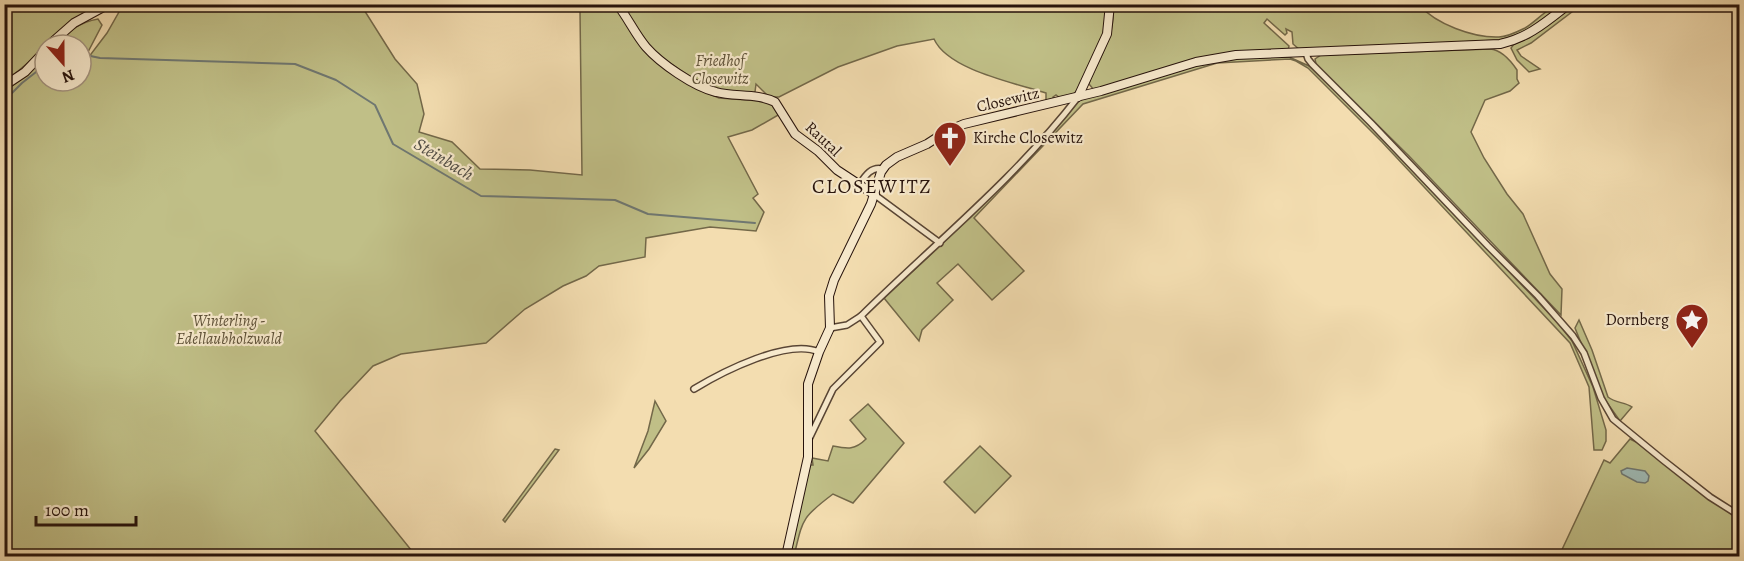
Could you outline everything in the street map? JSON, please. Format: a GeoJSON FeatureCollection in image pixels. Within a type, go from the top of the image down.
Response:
{"type":"FeatureCollection","features":[{"type":"Feature","properties":{"kind":"street"},"geometry":{"type":"LineString","coordinates":[[62,33],[74,22],[109,4]]}},
{"type":"Feature","properties":{"kind":"street","name":"Rautal"},"geometry":{"type":"LineString","coordinates":[[617,4],[645,46],[688,80],[716,92],[760,97],[775,102],[795,134],[818,151],[837,170],[875,195]]}},
{"type":"Feature","properties":{"kind":"street"},"geometry":{"type":"LineString","coordinates":[[830,328],[847,325],[861,316],[940,243],[1022,160],[1078,97],[1107,34],[1110,4]]}},
{"type":"Feature","properties":{"kind":"street","name":"Closewitz"},"geometry":{"type":"LineString","coordinates":[[859,185],[871,171],[878,168],[883,169],[897,157],[927,144],[947,130],[1078,97],[1196,62],[1216,58],[1500,44],[1520,39],[1569,4]]}},
{"type":"Feature","properties":{"kind":"street"},"geometry":{"type":"LineString","coordinates":[[1306,53],[1312,64],[1538,296],[1573,336],[1584,352],[1601,398],[1613,419],[1710,497],[1740,516]]}},
{"type":"Feature","properties":{"kind":"street"},"geometry":{"type":"LineString","coordinates":[[4,86],[33,64]]}},
{"type":"Feature","properties":{"kind":"street"},"geometry":{"type":"LineString","coordinates":[[786,556],[807,459],[808,384],[830,328],[829,296],[834,280],[875,195],[883,169]]}},
{"type":"Feature","properties":{"kind":"street"},"geometry":{"type":"LineString","coordinates":[[875,195],[940,243]]}},
{"type":"Feature","properties":{"kind":"street"},"geometry":{"type":"LineString","coordinates":[[809,439],[833,389],[880,342],[861,316]]}},
{"type":"Feature","properties":{"kind":"street"},"geometry":{"type":"LineString","coordinates":[[694,389],[772,352],[794,348],[812,349],[819,352]]}},
{"type":"Feature","properties":{"kind":"green space","name":"Friedhof Closewitz"},"geometry":{"type":"Polygon","coordinates":[[[1107,4],[1103,35],[1079,88],[1073,95],[1060,98],[1056,95],[1053,97],[1054,101],[1046,101],[1046,93],[967,67],[942,50],[934,39],[897,46],[838,67],[779,97],[769,97],[756,84],[755,92],[751,94],[716,89],[703,85],[652,49],[620,5],[1107,4]]]}},
{"type":"Feature","properties":{"kind":"green space"},"geometry":{"type":"Polygon","coordinates":[[[5,5],[101,5],[71,21],[57,33],[33,33],[33,59],[5,82],[5,5]]]}},
{"type":"Feature","properties":{"kind":"green space","name":"Winterling - Edellaubholzwald"},"geometry":{"type":"Polygon","coordinates":[[[123,5],[361,5],[395,59],[417,84],[424,114],[419,132],[452,142],[480,169],[530,170],[582,175],[580,11],[578,5],[614,5],[637,39],[700,90],[719,98],[772,104],[780,114],[752,130],[728,137],[758,194],[753,198],[764,212],[756,231],[710,227],[646,238],[645,257],[599,266],[586,276],[563,286],[525,309],[486,343],[401,354],[373,366],[315,431],[416,556],[5,556],[5,91],[33,69],[33,93],[93,93],[93,51],[123,5]]]}},
{"type":"Feature","properties":{"kind":"green space"},"geometry":{"type":"Polygon","coordinates":[[[1113,5],[1419,5],[1445,24],[1478,35],[1499,37],[1525,28],[1548,10],[1563,5],[1527,31],[1500,40],[1300,50],[1293,44],[1292,32],[1286,29],[1285,35],[1267,19],[1264,23],[1289,46],[1288,51],[1235,53],[1094,90],[1089,84],[1110,34],[1113,5]]]}},
{"type":"Feature","properties":{"kind":"green space"},"geometry":{"type":"Polygon","coordinates":[[[1574,5],[1581,5],[1531,43],[1517,50],[1521,56],[1540,69],[1529,72],[1517,60],[1511,48],[1514,44],[1529,38],[1574,5]]]}},
{"type":"Feature","properties":{"kind":"green space"},"geometry":{"type":"Polygon","coordinates":[[[98,19],[102,25],[93,42],[93,33],[68,33],[85,22],[98,19]]]}},
{"type":"Feature","properties":{"kind":"green space"},"geometry":{"type":"Polygon","coordinates":[[[1490,49],[1502,54],[1512,63],[1517,70],[1519,83],[1510,91],[1485,100],[1471,132],[1484,158],[1523,214],[1550,274],[1562,289],[1561,315],[1409,156],[1316,64],[1315,59],[1321,55],[1490,49]]]}},
{"type":"Feature","properties":{"kind":"green space"},"geometry":{"type":"Polygon","coordinates":[[[1289,57],[1309,66],[1369,124],[1558,323],[1572,341],[1593,387],[1606,430],[1606,441],[1602,450],[1594,450],[1589,387],[1570,343],[1382,142],[1308,68],[1290,59],[1217,63],[1083,104],[974,218],[1024,271],[992,300],[958,264],[937,283],[953,300],[922,330],[919,341],[884,298],[972,216],[1080,100],[1197,65],[1236,58],[1289,57]]]}},
{"type":"Feature","properties":{"kind":"green space"},"geometry":{"type":"Polygon","coordinates":[[[1579,320],[1608,397],[1632,407],[1620,421],[1603,397],[1575,328],[1579,320]]]}},
{"type":"Feature","properties":{"kind":"green space"},"geometry":{"type":"Polygon","coordinates":[[[655,401],[666,421],[634,468],[648,431],[655,401]]]}},
{"type":"Feature","properties":{"kind":"green space"},"geometry":{"type":"Polygon","coordinates":[[[868,404],[904,443],[853,503],[833,494],[809,514],[802,526],[794,556],[790,556],[809,465],[813,465],[812,458],[828,461],[833,446],[851,448],[866,439],[850,420],[868,404]]]}},
{"type":"Feature","properties":{"kind":"green space"},"geometry":{"type":"Polygon","coordinates":[[[1630,439],[1739,519],[1739,556],[1559,556],[1604,460],[1610,463],[1630,439]]]}},
{"type":"Feature","properties":{"kind":"green space"},"geometry":{"type":"Polygon","coordinates":[[[980,446],[1011,476],[975,513],[944,482],[980,446]]]}},
{"type":"Feature","properties":{"kind":"green space"},"geometry":{"type":"Polygon","coordinates":[[[555,449],[559,450],[505,522],[503,520],[555,449]]]}},
{"type":"Feature","properties":{"kind":"water"},"geometry":{"type":"Polygon","coordinates":[[[1627,468],[1645,471],[1649,476],[1648,481],[1637,482],[1622,474],[1621,471],[1627,468]]]}},
{"type":"Feature","properties":{"kind":"waterway","name":"Steinbach"},"geometry":{"type":"LineString","coordinates":[[93,57],[295,64],[336,80],[375,105],[393,144],[481,196],[615,200],[648,214],[755,223]]}},
{"type":"Feature","properties":{"kind":"waterway","name":"Steinbach"},"geometry":{"type":"LineString","coordinates":[[4,101],[33,74]]}},
{"type":"Feature","properties":{"kind":"place","name":"Kirche Closewitz"},"geometry":{"type":"Point","coordinates":[950,167]}},
{"type":"Feature","properties":{"kind":"place","name":"Dornberg"},"geometry":{"type":"Point","coordinates":[1692,349]}},
{"type":"Feature","properties":{"kind":"district","name":"CLOSEWITZ"},"geometry":{"type":"Point","coordinates":[872,186]}}]}
